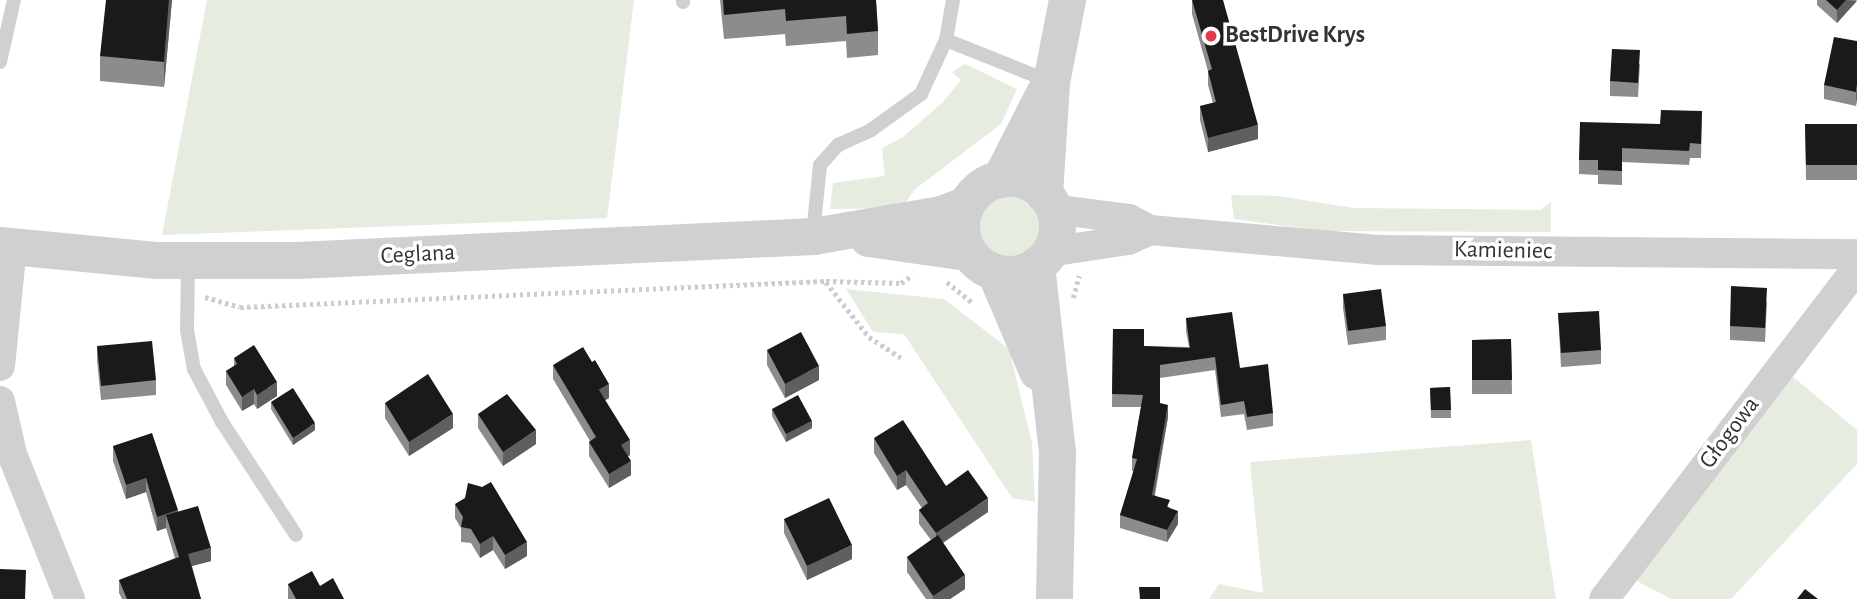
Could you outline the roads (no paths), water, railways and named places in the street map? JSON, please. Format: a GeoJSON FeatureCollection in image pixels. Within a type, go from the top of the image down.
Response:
{"type":"FeatureCollection","features":[{"type":"Feature","properties":{"kind":"street"},"geometry":{"type":"LineString","coordinates":[[1055,599],[1058,497],[1042,259],[1057,224],[1049,202],[1051,82],[1067,0]]}},
{"type":"Feature","properties":{"kind":"street"},"geometry":{"type":"LineString","coordinates":[[1000,179],[1032,108],[1051,82]]}},
{"type":"Feature","properties":{"kind":"street"},"geometry":{"type":"LineString","coordinates":[[1049,202],[1024,181],[1000,179],[974,192],[965,205],[961,229],[982,262],[1053,414]]}},
{"type":"Feature","properties":{"kind":"street","name":"Kamieniec"},"geometry":{"type":"LineString","coordinates":[[1049,202],[1129,219],[1150,230],[1378,250],[1857,254]]}},
{"type":"Feature","properties":{"kind":"street","name":"Ceglana"},"geometry":{"type":"LineString","coordinates":[[6,246],[188,276],[311,260],[825,235],[965,205]]}},
{"type":"Feature","properties":{"kind":"street","name":"Kamieniec"},"geometry":{"type":"LineString","coordinates":[[1042,259],[1128,240],[1150,230]]}},
{"type":"Feature","properties":{"kind":"street","name":"Ceglana"},"geometry":{"type":"LineString","coordinates":[[825,235],[982,262]]}},
{"type":"Feature","properties":{"kind":"street"},"geometry":{"type":"LineString","coordinates":[[0,366],[6,246]]}},
{"type":"Feature","properties":{"kind":"street"},"geometry":{"type":"LineString","coordinates":[[982,262],[1023,272],[1042,259]]}},
{"type":"Feature","properties":{"kind":"street","name":"Głogowa"},"geometry":{"type":"LineString","coordinates":[[1604,599],[1857,268]]}},
{"type":"Feature","properties":{"kind":"street"},"geometry":{"type":"LineString","coordinates":[[0,401],[12,454],[70,599]]}},
{"type":"Feature","properties":{"kind":"lane"},"geometry":{"type":"LineString","coordinates":[[0,62],[15,0]]}},
{"type":"Feature","properties":{"kind":"lane"},"geometry":{"type":"LineString","coordinates":[[825,235],[820,165],[838,145],[871,130],[921,94],[946,40],[953,0]]}},
{"type":"Feature","properties":{"kind":"lane"},"geometry":{"type":"LineString","coordinates":[[946,40],[1051,82]]}},
{"type":"Feature","properties":{"kind":"lane"},"geometry":{"type":"LineString","coordinates":[[188,276],[187,330],[194,369],[222,422],[296,535]]}},
{"type":"Feature","properties":{"kind":"place","name":"BestDrive Krys"},"geometry":{"type":"Point","coordinates":[1211,36]}}]}
